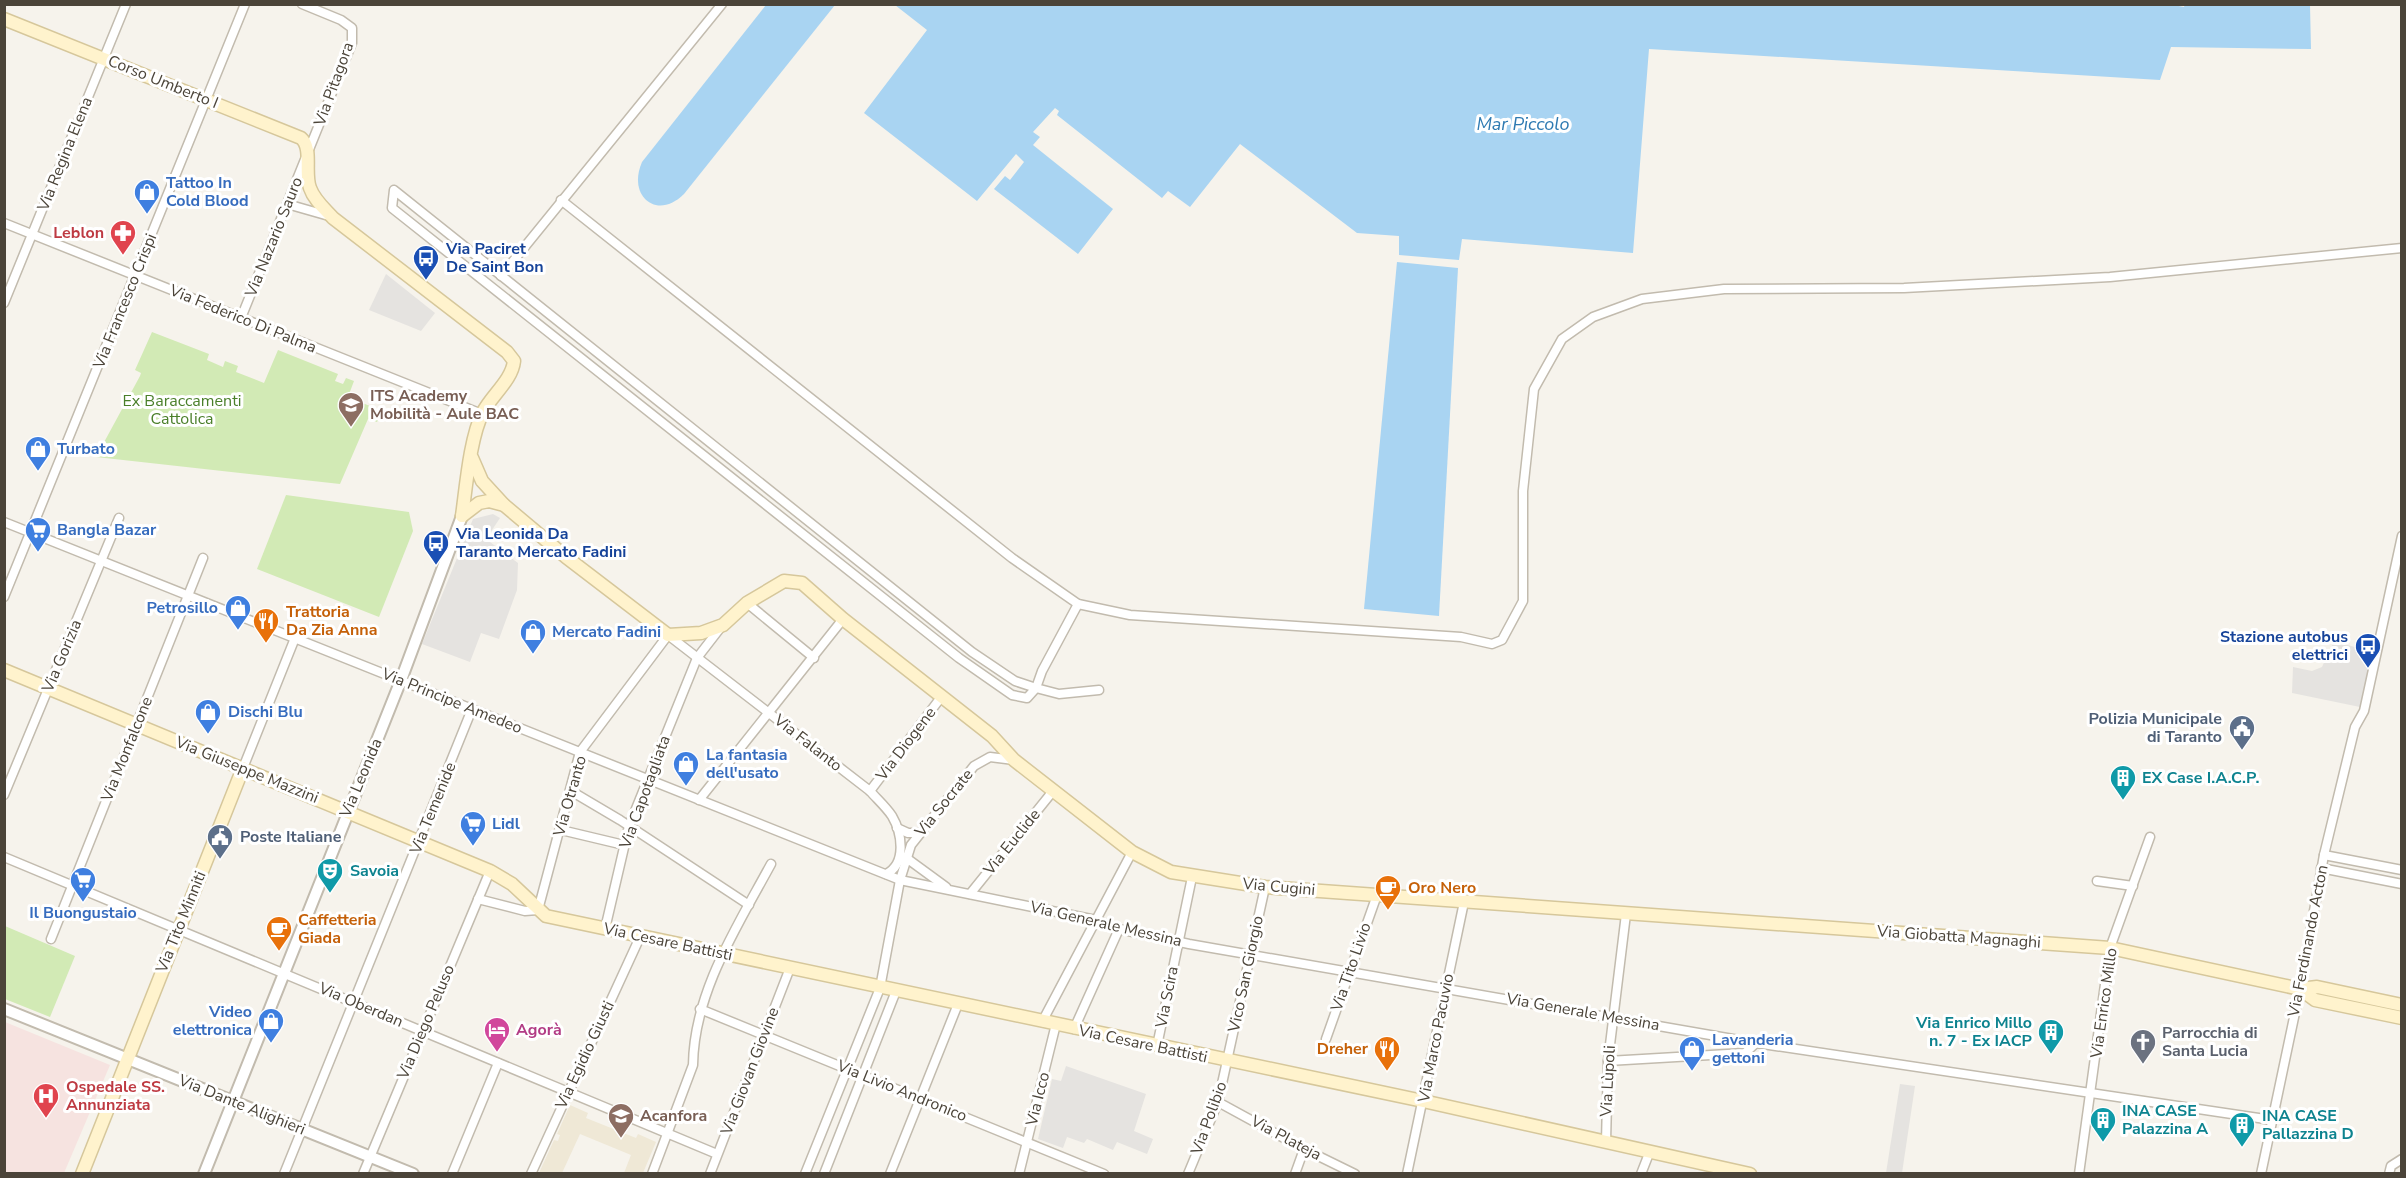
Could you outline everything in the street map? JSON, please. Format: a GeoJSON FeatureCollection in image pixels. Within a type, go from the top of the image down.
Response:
{"type":"FeatureCollection","features":[{"type":"Feature","properties":{"kind":"main road","name":"Corso Umberto I"},"geometry":{"type":"LineString","coordinates":[[4,19],[301,138],[306,145],[307,157]]}},
{"type":"Feature","properties":{"kind":"main road"},"geometry":{"type":"LineString","coordinates":[[307,157],[309,187],[314,197],[333,218],[507,352],[514,361],[513,370],[482,414],[468,466],[462,516]]}},
{"type":"Feature","properties":{"kind":"main road","name":"Via Falanto"},"geometry":{"type":"LineString","coordinates":[[472,458],[482,481],[504,505],[566,557],[668,635]]}},
{"type":"Feature","properties":{"kind":"main road"},"geometry":{"type":"LineString","coordinates":[[462,516],[479,503],[489,501],[504,505]]}},
{"type":"Feature","properties":{"kind":"main road","name":"Via Cugini"},"geometry":{"type":"LineString","coordinates":[[723,624],[747,603],[783,581],[802,583],[843,619],[992,736],[1014,760],[1053,791],[1132,852],[1162,868],[1192,877],[1265,887],[1620,913]]}},
{"type":"Feature","properties":{"kind":"main road"},"geometry":{"type":"LineString","coordinates":[[668,635],[701,633],[723,624]]}},
{"type":"Feature","properties":{"kind":"main road","name":"Via Giuseppe Mazzini"},"geometry":{"type":"LineString","coordinates":[[4,670],[490,871],[512,884],[538,910]]}},
{"type":"Feature","properties":{"kind":"main road","name":"Via Tito Minniti"},"geometry":{"type":"LineString","coordinates":[[85,1172],[126,1058],[243,768]]}},
{"type":"Feature","properties":{"kind":"main road","name":"Via Cesare Battisti"},"geometry":{"type":"LineString","coordinates":[[538,910],[546,916],[640,937],[1228,1062],[1423,1101],[1750,1173]]}},
{"type":"Feature","properties":{"kind":"main road","name":"Via Giobatta Magnaghi"},"geometry":{"type":"LineString","coordinates":[[1620,913],[2110,948],[2300,989],[2317,987],[2402,1005]]}},
{"type":"Feature","properties":{"kind":"main road","name":"Via Giobatta Magnaghi"},"geometry":{"type":"LineString","coordinates":[[2300,989],[2315,1000],[2402,1018]]}},
{"type":"Feature","properties":{"kind":"street","name":"Via Regina Elena"},"geometry":{"type":"LineString","coordinates":[[4,303],[126,4]]}},
{"type":"Feature","properties":{"kind":"street","name":"Via Francesco Crispi"},"geometry":{"type":"LineString","coordinates":[[4,597],[245,4]]}},
{"type":"Feature","properties":{"kind":"street","name":"Via Pitagora"},"geometry":{"type":"LineString","coordinates":[[302,4],[341,20],[352,28],[352,42],[307,157]]}},
{"type":"Feature","properties":{"kind":"street"},"geometry":{"type":"LineString","coordinates":[[501,276],[722,4]]}},
{"type":"Feature","properties":{"kind":"street","name":"Via Nazario Sauro"},"geometry":{"type":"LineString","coordinates":[[242,318],[307,157]]}},
{"type":"Feature","properties":{"kind":"street"},"geometry":{"type":"LineString","coordinates":[[1078,604],[1042,670],[1036,688],[1028,698],[1012,695],[959,658],[392,208],[394,190],[972,652],[1015,681],[1036,688],[1059,694],[1099,690]]}},
{"type":"Feature","properties":{"kind":"street"},"geometry":{"type":"LineString","coordinates":[[561,200],[1012,558],[1078,604],[1130,615],[1461,637],[1492,644],[1502,640],[1523,601],[1523,491],[1534,388],[1562,339],[1593,317],[1642,299],[1724,289],[1905,288],[2110,277],[2402,248]]}},
{"type":"Feature","properties":{"kind":"street"},"geometry":{"type":"LineString","coordinates":[[287,204],[333,218]]}},
{"type":"Feature","properties":{"kind":"street","name":"Via Federico Di Palma"},"geometry":{"type":"LineString","coordinates":[[4,223],[482,414]]}},
{"type":"Feature","properties":{"kind":"street","name":"Via Leonida"},"geometry":{"type":"LineString","coordinates":[[204,1173],[400,680],[462,516]]}},
{"type":"Feature","properties":{"kind":"street","name":"Via Gorizia"},"geometry":{"type":"LineString","coordinates":[[4,795],[119,518]]}},
{"type":"Feature","properties":{"kind":"street","name":"Via Principe Amedeo"},"geometry":{"type":"LineString","coordinates":[[4,522],[900,880]]}},
{"type":"Feature","properties":{"kind":"street","name":"Via Ferdinando Acton"},"geometry":{"type":"LineString","coordinates":[[2261,1173],[2300,989],[2321,868],[2355,727],[2364,711],[2402,536]]}},
{"type":"Feature","properties":{"kind":"street","name":"Via Monfalcone"},"geometry":{"type":"LineString","coordinates":[[51,939],[203,558]]}},
{"type":"Feature","properties":{"kind":"street"},"geometry":{"type":"LineString","coordinates":[[747,603],[814,658]]}},
{"type":"Feature","properties":{"kind":"street"},"geometry":{"type":"LineString","coordinates":[[699,800],[843,619]]}},
{"type":"Feature","properties":{"kind":"street","name":"Via Capotagliata"},"geometry":{"type":"LineString","coordinates":[[605,929],[629,826],[697,658],[723,624]]}},
{"type":"Feature","properties":{"kind":"street","name":"Via Falanto"},"geometry":{"type":"LineString","coordinates":[[668,635],[870,791],[891,815],[897,828]]}},
{"type":"Feature","properties":{"kind":"street","name":"Via Otranto"},"geometry":{"type":"LineString","coordinates":[[538,910],[580,753],[668,635]]}},
{"type":"Feature","properties":{"kind":"street","name":"Via Tito Minniti"},"geometry":{"type":"LineString","coordinates":[[243,768],[295,638]]}},
{"type":"Feature","properties":{"kind":"street","name":"Via Diogene"},"geometry":{"type":"LineString","coordinates":[[870,791],[942,696]]}},
{"type":"Feature","properties":{"kind":"street","name":"Via Temenide"},"geometry":{"type":"LineString","coordinates":[[284,1173],[472,709]]}},
{"type":"Feature","properties":{"kind":"street","name":"Via Socrate"},"geometry":{"type":"LineString","coordinates":[[900,880],[905,857],[920,833],[974,766],[990,757],[1014,760]]}},
{"type":"Feature","properties":{"kind":"street"},"geometry":{"type":"LineString","coordinates":[[571,791],[750,904]]}},
{"type":"Feature","properties":{"kind":"street","name":"Via Euclide"},"geometry":{"type":"LineString","coordinates":[[970,894],[1053,791]]}},
{"type":"Feature","properties":{"kind":"street"},"geometry":{"type":"LineString","coordinates":[[897,828],[908,833],[920,833]]}},
{"type":"Feature","properties":{"kind":"street"},"geometry":{"type":"LineString","coordinates":[[886,874],[897,865],[901,844],[897,828]]}},
{"type":"Feature","properties":{"kind":"street"},"geometry":{"type":"LineString","coordinates":[[561,830],[624,844]]}},
{"type":"Feature","properties":{"kind":"street","name":"Via Enrico Millo"},"geometry":{"type":"LineString","coordinates":[[2079,1173],[2110,948],[2128,885],[2150,837]]}},
{"type":"Feature","properties":{"kind":"street"},"geometry":{"type":"LineString","coordinates":[[1042,1022],[1132,852]]}},
{"type":"Feature","properties":{"kind":"street"},"geometry":{"type":"LineString","coordinates":[[2324,855],[2402,870]]}},
{"type":"Feature","properties":{"kind":"street","name":"Via Oberdan"},"geometry":{"type":"LineString","coordinates":[[4,857],[717,1154]]}},
{"type":"Feature","properties":{"kind":"street"},"geometry":{"type":"LineString","coordinates":[[905,857],[950,889]]}},
{"type":"Feature","properties":{"kind":"street"},"geometry":{"type":"LineString","coordinates":[[652,1173],[693,1065],[693,1047],[700,1009],[723,954],[771,864]]}},
{"type":"Feature","properties":{"kind":"street"},"geometry":{"type":"LineString","coordinates":[[2321,868],[2402,884]]}},
{"type":"Feature","properties":{"kind":"street","name":"Via Diego Peluso"},"geometry":{"type":"LineString","coordinates":[[363,1173],[490,871]]}},
{"type":"Feature","properties":{"kind":"street","name":"Via Scira"},"geometry":{"type":"LineString","coordinates":[[1157,1046],[1192,877]]}},
{"type":"Feature","properties":{"kind":"street"},"geometry":{"type":"LineString","coordinates":[[805,1173],[880,988],[900,880]]}},
{"type":"Feature","properties":{"kind":"street","name":"Via Generale Messina"},"geometry":{"type":"LineString","coordinates":[[900,880],[1096,920],[1119,929],[1178,942],[1349,973],[1756,1043],[2272,1120]]}},
{"type":"Feature","properties":{"kind":"street"},"geometry":{"type":"LineString","coordinates":[[2097,881],[2128,885]]}},
{"type":"Feature","properties":{"kind":"street","name":"Vico San Giorgio"},"geometry":{"type":"LineString","coordinates":[[1228,1062],[1265,887]]}},
{"type":"Feature","properties":{"kind":"street","name":"Via Tito Livio"},"geometry":{"type":"LineString","coordinates":[[1326,1039],[1377,895]]}},
{"type":"Feature","properties":{"kind":"street"},"geometry":{"type":"LineString","coordinates":[[478,899],[525,911],[538,910]]}},
{"type":"Feature","properties":{"kind":"street","name":"Via Marco Pacuvio"},"geometry":{"type":"LineString","coordinates":[[1407,1173],[1464,902]]}},
{"type":"Feature","properties":{"kind":"street","name":"Via Lùpoli"},"geometry":{"type":"LineString","coordinates":[[1606,1142],[1608,1061],[1620,913]]}},
{"type":"Feature","properties":{"kind":"street"},"geometry":{"type":"LineString","coordinates":[[1074,1029],[1119,929]]}},
{"type":"Feature","properties":{"kind":"street","name":"Via Egidio Giusti"},"geometry":{"type":"LineString","coordinates":[[531,1173],[640,937]]}},
{"type":"Feature","properties":{"kind":"street","name":"Via Giovan Giovine"},"geometry":{"type":"LineString","coordinates":[[710,1173],[790,968]]}},
{"type":"Feature","properties":{"kind":"street"},"geometry":{"type":"LineString","coordinates":[[824,1173],[896,991]]}},
{"type":"Feature","properties":{"kind":"street"},"geometry":{"type":"LineString","coordinates":[[890,1173],[958,1004]]}},
{"type":"Feature","properties":{"kind":"street","name":"Via Dante Alighieri"},"geometry":{"type":"LineString","coordinates":[[4,1009],[413,1173]]}},
{"type":"Feature","properties":{"kind":"street","name":"Via Livio Andronico"},"geometry":{"type":"LineString","coordinates":[[700,1009],[1104,1173]]}},
{"type":"Feature","properties":{"kind":"street","name":"Via Icco"},"geometry":{"type":"LineString","coordinates":[[1019,1173],[1056,1024]]}},
{"type":"Feature","properties":{"kind":"street"},"geometry":{"type":"LineString","coordinates":[[1608,1061],[1745,1053],[1756,1043]]}},
{"type":"Feature","properties":{"kind":"street","name":"Via Polibio"},"geometry":{"type":"LineString","coordinates":[[1188,1173],[1218,1102],[1228,1062]]}},
{"type":"Feature","properties":{"kind":"street"},"geometry":{"type":"LineString","coordinates":[[452,1173],[498,1063]]}},
{"type":"Feature","properties":{"kind":"street","name":"Via Plateja"},"geometry":{"type":"LineString","coordinates":[[1218,1102],[1342,1171],[1355,1173]]}},
{"type":"Feature","properties":{"kind":"street"},"geometry":{"type":"LineString","coordinates":[[1294,1173],[1304,1149]]}},
{"type":"Feature","properties":{"kind":"street"},"geometry":{"type":"LineString","coordinates":[[1641,1173],[1650,1151]]}},
{"type":"Feature","properties":{"kind":"street"},"geometry":{"type":"LineString","coordinates":[[2389,1173],[2391,1166],[2402,1159]]}},
{"type":"Feature","properties":{"kind":"shaded area"},"geometry":{"type":"Polygon","coordinates":[[[386,274],[435,313],[421,331],[369,310],[386,274]]]}},
{"type":"Feature","properties":{"kind":"shaded area"},"geometry":{"type":"Polygon","coordinates":[[[493,514],[500,518],[486,539],[518,563],[517,590],[499,639],[481,633],[470,662],[422,644],[473,519],[493,514]]]}},
{"type":"Feature","properties":{"kind":"shaded area"},"geometry":{"type":"Polygon","coordinates":[[[2334,641],[2372,652],[2360,707],[2292,693],[2293,667],[2312,671],[2322,667],[2334,641]]]}},
{"type":"Feature","properties":{"kind":"shaded area","name":"Ospedale SS. Annunziata"},"geometry":{"type":"Polygon","coordinates":[[[5,1022],[110,1065],[64,1173],[5,1173],[5,1022]]]}},
{"type":"Feature","properties":{"kind":"shaded area"},"geometry":{"type":"Polygon","coordinates":[[[1066,1066],[1146,1094],[1134,1131],[1153,1139],[1147,1154],[1117,1142],[1113,1150],[1087,1139],[1084,1143],[1067,1137],[1063,1148],[1038,1139],[1052,1079],[1061,1081],[1066,1066]]]}},
{"type":"Feature","properties":{"kind":"shaded area"},"geometry":{"type":"Polygon","coordinates":[[[1900,1084],[1915,1086],[1902,1173],[1886,1173],[1900,1084]]]}},
{"type":"Feature","properties":{"kind":"shaded area","name":"Acanfora"},"geometry":{"type":"Polygon","coordinates":[[[570,1105],[588,1113],[586,1118],[636,1138],[638,1134],[656,1142],[643,1173],[624,1173],[631,1155],[580,1134],[562,1173],[539,1173],[554,1140],[558,1141],[560,1135],[557,1134],[570,1105]]]}},
{"type":"Feature","properties":{"kind":"green space","name":"Ex Baraccamenti Cattolica"},"geometry":{"type":"Polygon","coordinates":[[[152,332],[209,354],[207,360],[223,367],[225,361],[238,366],[236,372],[264,383],[278,350],[338,374],[335,381],[343,384],[346,378],[354,381],[348,397],[382,411],[377,422],[368,419],[340,484],[96,457],[140,376],[141,373],[135,370],[152,332]]]}},
{"type":"Feature","properties":{"kind":"green space"},"geometry":{"type":"Polygon","coordinates":[[[286,495],[409,512],[413,531],[379,617],[257,569],[286,495]]]}},
{"type":"Feature","properties":{"kind":"green space"},"geometry":{"type":"Polygon","coordinates":[[[5,926],[75,956],[50,1017],[5,999],[5,926]]]}},
{"type":"Feature","properties":{"kind":"water","name":"Mar Piccolo"},"geometry":{"type":"Polygon","coordinates":[[[2168,4],[2184,7],[2185,4],[2310,5],[2311,49],[2171,47],[2160,80],[1649,49],[1633,253],[1462,239],[1459,260],[1399,255],[1399,236],[1357,233],[1240,144],[1190,207],[1168,191],[1162,198],[1057,115],[1059,111],[1055,108],[1033,132],[1040,137],[1033,145],[1113,209],[1078,254],[994,189],[1005,176],[1010,180],[1024,162],[1016,154],[977,201],[864,113],[927,30],[895,5],[2168,4]]]}},
{"type":"Feature","properties":{"kind":"water"},"geometry":{"type":"Polygon","coordinates":[[[766,5],[835,5],[684,194],[674,202],[664,205],[655,205],[647,201],[638,185],[638,174],[642,162],[766,5]]]}},
{"type":"Feature","properties":{"kind":"water"},"geometry":{"type":"Polygon","coordinates":[[[1397,262],[1458,268],[1439,616],[1364,609],[1397,262]]]}},
{"type":"Feature","properties":{"kind":"place","name":"Tattoo In Cold Blood"},"geometry":{"type":"Point","coordinates":[147,215]}},
{"type":"Feature","properties":{"kind":"place","name":"Leblon"},"geometry":{"type":"Point","coordinates":[123,256]}},
{"type":"Feature","properties":{"kind":"place","name":"Via Paciret De Saint Bon"},"geometry":{"type":"Point","coordinates":[426,281]}},
{"type":"Feature","properties":{"kind":"place","name":"ITS Academy Mobilità - Aule BAC"},"geometry":{"type":"Point","coordinates":[351,428]}},
{"type":"Feature","properties":{"kind":"place","name":"Turbato"},"geometry":{"type":"Point","coordinates":[38,472]}},
{"type":"Feature","properties":{"kind":"place","name":"Bangla Bazar"},"geometry":{"type":"Point","coordinates":[38,553]}},
{"type":"Feature","properties":{"kind":"place","name":"Via Leonida Da Taranto Mercato Fadini"},"geometry":{"type":"Point","coordinates":[436,566]}},
{"type":"Feature","properties":{"kind":"place","name":"Petrosillo"},"geometry":{"type":"Point","coordinates":[238,631]}},
{"type":"Feature","properties":{"kind":"place","name":"Trattoria Da Zia Anna"},"geometry":{"type":"Point","coordinates":[266,644]}},
{"type":"Feature","properties":{"kind":"place","name":"Mercato Fadini"},"geometry":{"type":"Point","coordinates":[533,655]}},
{"type":"Feature","properties":{"kind":"place","name":"Stazione autobus elettrici"},"geometry":{"type":"Point","coordinates":[2368,669]}},
{"type":"Feature","properties":{"kind":"place","name":"Dischi Blu"},"geometry":{"type":"Point","coordinates":[208,735]}},
{"type":"Feature","properties":{"kind":"place","name":"Polizia Municipale di Taranto"},"geometry":{"type":"Point","coordinates":[2242,751]}},
{"type":"Feature","properties":{"kind":"place","name":"La fantasia dell'usato"},"geometry":{"type":"Point","coordinates":[686,787]}},
{"type":"Feature","properties":{"kind":"place","name":"EX Case I.A.C.P."},"geometry":{"type":"Point","coordinates":[2123,801]}},
{"type":"Feature","properties":{"kind":"place","name":"Lidl"},"geometry":{"type":"Point","coordinates":[473,847]}},
{"type":"Feature","properties":{"kind":"place","name":"Poste Italiane"},"geometry":{"type":"Point","coordinates":[220,860]}},
{"type":"Feature","properties":{"kind":"place","name":"Savoia"},"geometry":{"type":"Point","coordinates":[330,894]}},
{"type":"Feature","properties":{"kind":"place","name":"Il Buongustaio"},"geometry":{"type":"Point","coordinates":[83,903]}},
{"type":"Feature","properties":{"kind":"place","name":"Oro Nero"},"geometry":{"type":"Point","coordinates":[1388,911]}},
{"type":"Feature","properties":{"kind":"place","name":"Caffetteria Giada"},"geometry":{"type":"Point","coordinates":[279,952]}},
{"type":"Feature","properties":{"kind":"place","name":"Video elettronica"},"geometry":{"type":"Point","coordinates":[271,1044]}},
{"type":"Feature","properties":{"kind":"place","name":"Agorà"},"geometry":{"type":"Point","coordinates":[497,1053]}},
{"type":"Feature","properties":{"kind":"place","name":"Via Enrico Millo n. 7 - Ex IACP"},"geometry":{"type":"Point","coordinates":[2051,1055]}},
{"type":"Feature","properties":{"kind":"place","name":"Parrocchia di Santa Lucia"},"geometry":{"type":"Point","coordinates":[2143,1065]}},
{"type":"Feature","properties":{"kind":"place","name":"Dreher"},"geometry":{"type":"Point","coordinates":[1387,1072]}},
{"type":"Feature","properties":{"kind":"place","name":"Lavanderia gettoni"},"geometry":{"type":"Point","coordinates":[1692,1072]}},
{"type":"Feature","properties":{"kind":"place","name":"Ospedale SS. Annunziata"},"geometry":{"type":"Point","coordinates":[46,1119]}},
{"type":"Feature","properties":{"kind":"place","name":"Acanfora"},"geometry":{"type":"Point","coordinates":[621,1139]}},
{"type":"Feature","properties":{"kind":"place","name":"INA CASE Palazzina A"},"geometry":{"type":"Point","coordinates":[2103,1143]}},
{"type":"Feature","properties":{"kind":"place","name":"INA CASE Pallazzina D"},"geometry":{"type":"Point","coordinates":[2242,1148]}}]}
